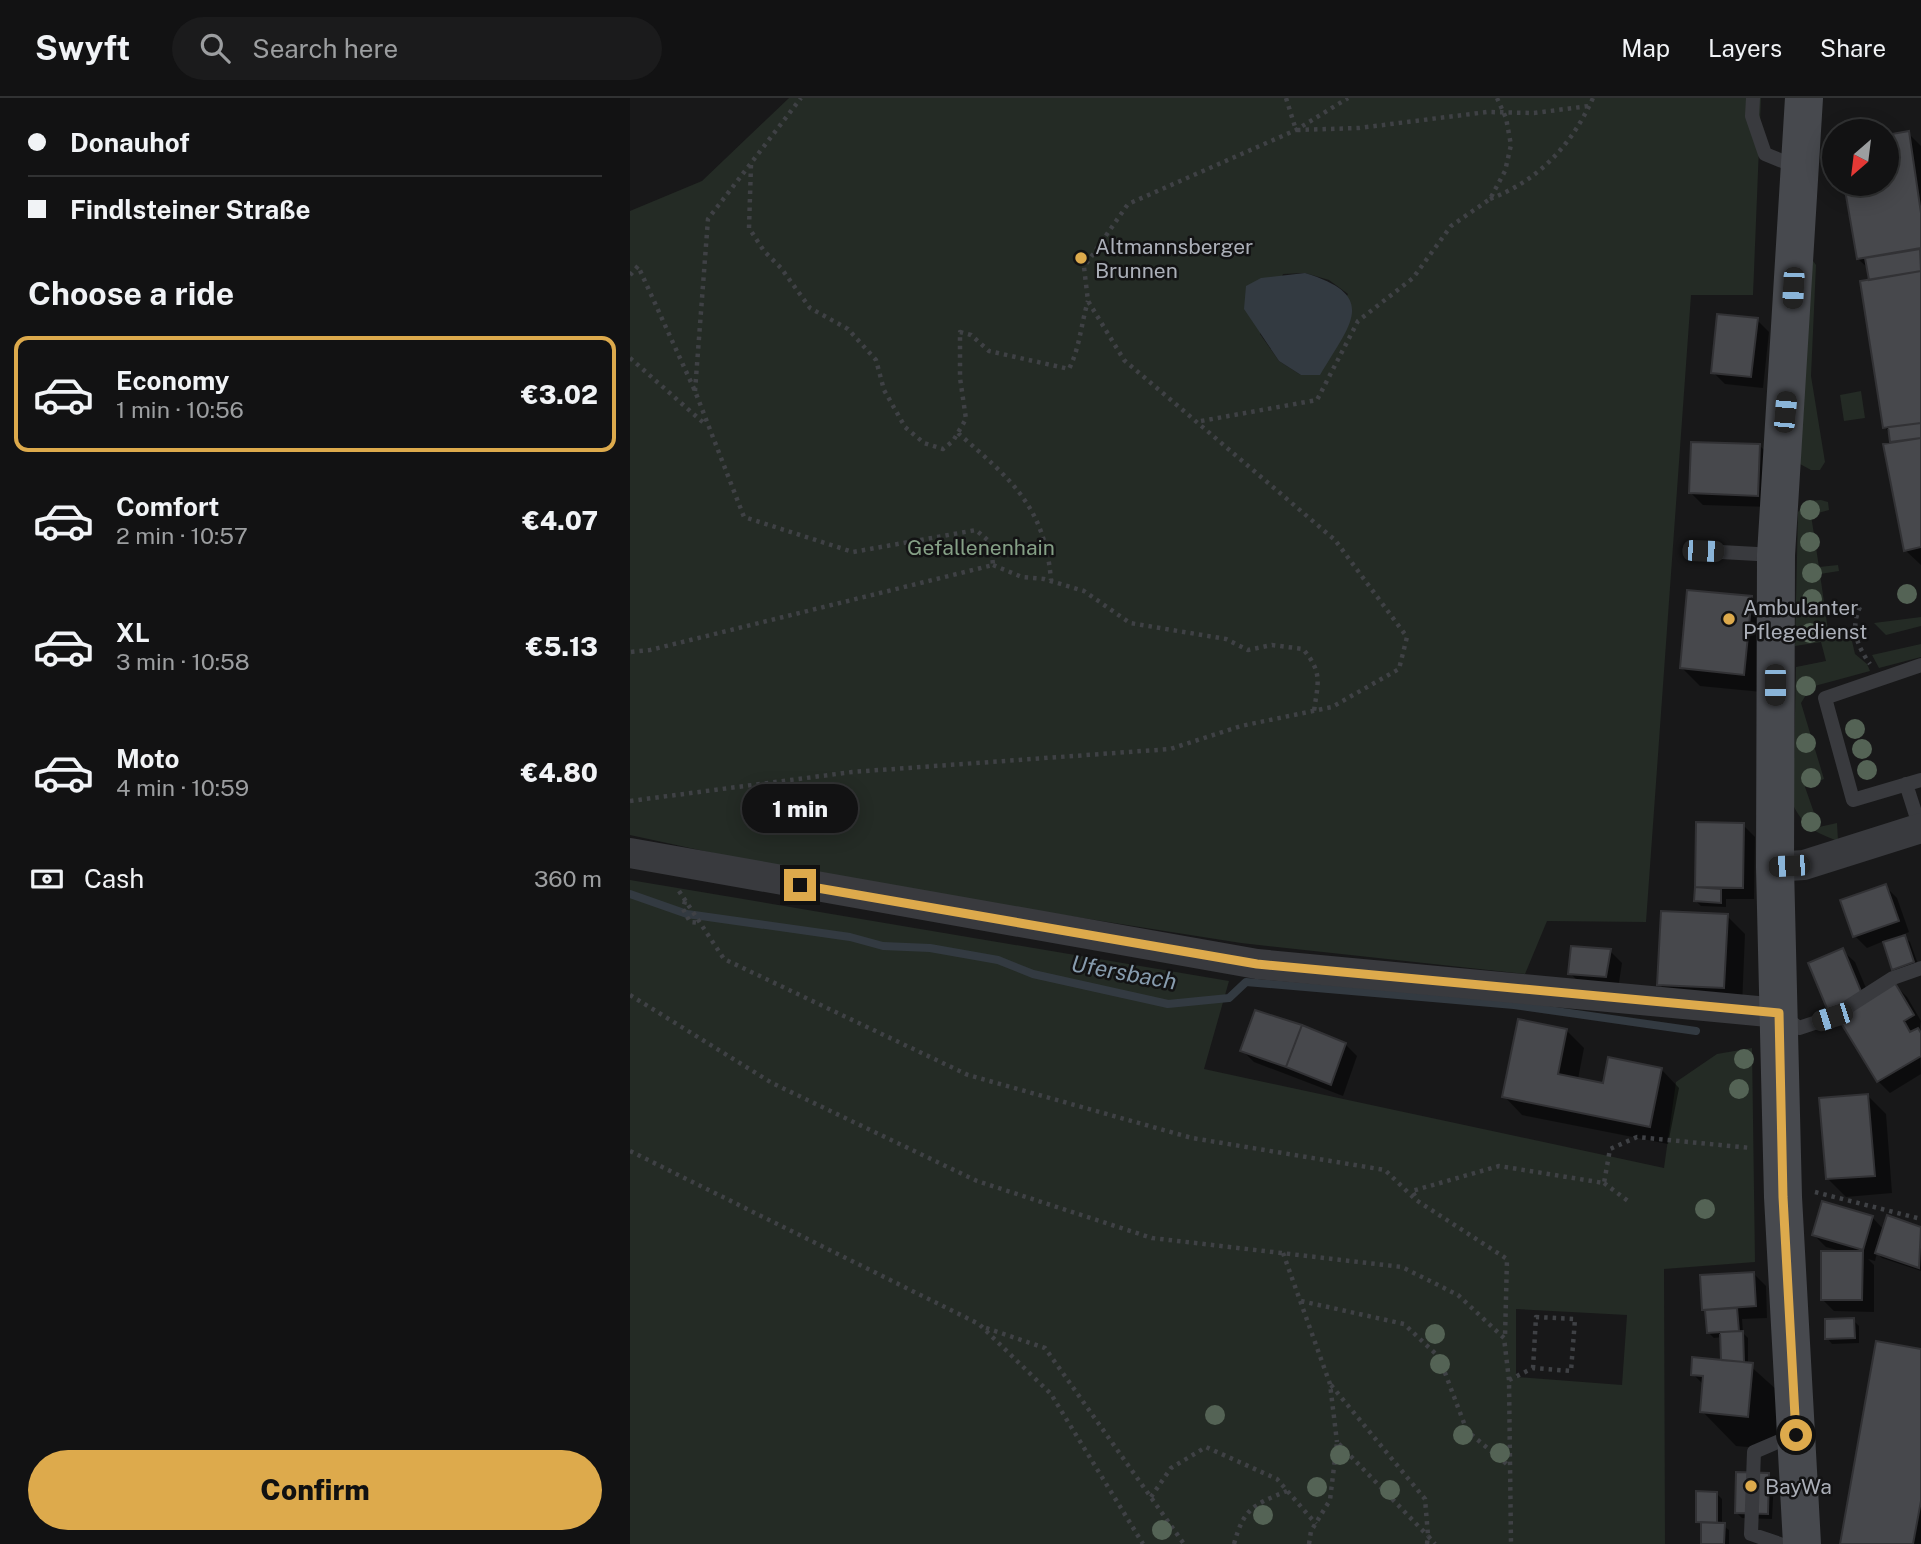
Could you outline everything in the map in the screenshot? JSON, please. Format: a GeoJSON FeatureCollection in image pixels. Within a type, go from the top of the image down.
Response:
{"type":"FeatureCollection","features":[{"type":"Feature","properties":{"kind":"main road"},"geometry":{"type":"LineString","coordinates":[[1802,1544],[1782,1150],[1775,867],[1776,555],[1804,98]]}},
{"type":"Feature","properties":{"kind":"street"},"geometry":{"type":"LineString","coordinates":[[1775,867],[1804,865],[1921,823]]}},
{"type":"Feature","properties":{"kind":"street"},"geometry":{"type":"LineString","coordinates":[[630,853],[1257,964],[1779,1013]]}},
{"type":"Feature","properties":{"kind":"lane"},"geometry":{"type":"LineString","coordinates":[[1753,98],[1752,116],[1765,154],[1800,168]]}},
{"type":"Feature","properties":{"kind":"lane"},"geometry":{"type":"LineString","coordinates":[[1703,551],[1776,555]]}},
{"type":"Feature","properties":{"kind":"lane"},"geometry":{"type":"LineString","coordinates":[[1921,664],[1825,698],[1853,800],[1914,782],[1921,823]]}},
{"type":"Feature","properties":{"kind":"lane"},"geometry":{"type":"LineString","coordinates":[[1779,1013],[1800,1028],[1832,1017],[1893,978],[1921,968]]}},
{"type":"Feature","properties":{"kind":"lane"},"geometry":{"type":"LineString","coordinates":[[1780,1544],[1751,1534],[1754,1452],[1796,1435]]}},
{"type":"Feature","properties":{"kind":"path"},"geometry":{"type":"LineString","coordinates":[[695,391],[708,219],[801,98]]}},
{"type":"Feature","properties":{"kind":"path"},"geometry":{"type":"LineString","coordinates":[[1286,98],[1296,130]]}},
{"type":"Feature","properties":{"kind":"path"},"geometry":{"type":"LineString","coordinates":[[751,165],[749,228],[764,251],[781,268],[810,308],[848,329],[876,360],[884,390],[905,427],[924,443],[943,449],[958,433],[966,419],[960,378],[960,332],[971,335],[989,351],[1069,369],[1079,350],[1079,329],[1088,301],[1084,267],[1128,204],[1296,130],[1348,98]]}},
{"type":"Feature","properties":{"kind":"path"},"geometry":{"type":"LineString","coordinates":[[1490,200],[1505,171],[1511,145],[1497,98]]}},
{"type":"Feature","properties":{"kind":"path"},"geometry":{"type":"LineString","coordinates":[[1200,422],[1317,400],[1359,321],[1413,278],[1451,226],[1490,200],[1515,190],[1546,167],[1560,152],[1593,98]]}},
{"type":"Feature","properties":{"kind":"path"},"geometry":{"type":"LineString","coordinates":[[1296,130],[1359,128],[1487,111],[1534,113],[1589,106]]}},
{"type":"Feature","properties":{"kind":"path"},"geometry":{"type":"LineString","coordinates":[[630,275],[638,266],[695,391],[706,426],[744,517],[853,552],[976,530],[991,543],[993,565]]}},
{"type":"Feature","properties":{"kind":"path"},"geometry":{"type":"LineString","coordinates":[[630,801],[852,772],[1170,749],[1241,726],[1332,707],[1399,669],[1407,637],[1335,540],[1200,422],[1124,360],[1088,301]]}},
{"type":"Feature","properties":{"kind":"path"},"geometry":{"type":"LineString","coordinates":[[630,358],[706,426]]}},
{"type":"Feature","properties":{"kind":"path"},"geometry":{"type":"LineString","coordinates":[[958,433],[1007,476],[1037,516],[1049,555],[1051,580]]}},
{"type":"Feature","properties":{"kind":"path"},"geometry":{"type":"LineString","coordinates":[[630,652],[663,647],[993,565],[1022,577],[1051,580],[1084,591],[1130,623],[1226,639],[1248,650],[1272,645],[1303,649],[1314,663],[1319,676],[1314,711]]}},
{"type":"Feature","properties":{"kind":"path"},"geometry":{"type":"LineString","coordinates":[[1860,607],[1855,632],[1859,648],[1880,677]]}},
{"type":"Feature","properties":{"kind":"path"},"geometry":{"type":"LineString","coordinates":[[659,860],[724,958],[968,1075],[1192,1138],[1385,1170],[1416,1200],[1507,1259],[1508,1309],[1504,1338],[1509,1380],[1511,1544]]}},
{"type":"Feature","properties":{"kind":"path"},"geometry":{"type":"LineString","coordinates":[[685,900],[683,909],[691,922],[701,923]]}},
{"type":"Feature","properties":{"kind":"path"},"geometry":{"type":"LineString","coordinates":[[630,995],[772,1083],[977,1181],[1152,1238],[1402,1267],[1458,1295],[1504,1338]]}},
{"type":"Feature","properties":{"kind":"path"},"geometry":{"type":"LineString","coordinates":[[1604,1183],[1610,1150],[1637,1137],[1782,1150]]}},
{"type":"Feature","properties":{"kind":"path"},"geometry":{"type":"LineString","coordinates":[[630,1151],[982,1326],[1045,1348],[1184,1544]]}},
{"type":"Feature","properties":{"kind":"path"},"geometry":{"type":"LineString","coordinates":[[1416,1200],[1412,1191],[1499,1166],[1604,1183],[1629,1201]]}},
{"type":"Feature","properties":{"kind":"path"},"geometry":{"type":"LineString","coordinates":[[1813,1180],[1813,1192],[1921,1219]]}},
{"type":"Feature","properties":{"kind":"path"},"geometry":{"type":"LineString","coordinates":[[1283,1254],[1330,1384],[1337,1443],[1330,1500],[1316,1524],[1309,1544]]}},
{"type":"Feature","properties":{"kind":"path"},"geometry":{"type":"LineString","coordinates":[[1301,1301],[1404,1324],[1439,1357],[1467,1431],[1510,1466]]}},
{"type":"Feature","properties":{"kind":"path"},"geometry":{"type":"LineString","coordinates":[[1509,1380],[1533,1368],[1571,1371],[1576,1319],[1536,1317],[1533,1368]]}},
{"type":"Feature","properties":{"kind":"path"},"geometry":{"type":"LineString","coordinates":[[982,1326],[1051,1394],[1143,1544]]}},
{"type":"Feature","properties":{"kind":"path"},"geometry":{"type":"LineString","coordinates":[[1330,1384],[1426,1499],[1427,1544]]}},
{"type":"Feature","properties":{"kind":"path"},"geometry":{"type":"LineString","coordinates":[[1337,1443],[1435,1544]]}},
{"type":"Feature","properties":{"kind":"path"},"geometry":{"type":"LineString","coordinates":[[1151,1498],[1171,1468],[1206,1447],[1277,1479],[1316,1524]]}},
{"type":"Feature","properties":{"kind":"path"},"geometry":{"type":"LineString","coordinates":[[1234,1544],[1241,1518],[1256,1503],[1287,1491]]}},
{"type":"Feature","properties":{"kind":"green space","name":"Gefallenenhain"},"geometry":{"type":"Polygon","coordinates":[[[789,98],[1761,98],[1753,295],[1691,295],[1646,922],[1547,921],[1525,974],[1241,943],[829,878],[630,835],[630,211],[702,181],[789,98]],[[1305,273],[1283,274],[1260,334],[1279,361],[1301,375],[1348,294],[1329,280],[1305,273]]]}},
{"type":"Feature","properties":{"kind":"green space"},"geometry":{"type":"Polygon","coordinates":[[[1811,258],[1816,265],[1811,376],[1825,462],[1820,470],[1811,470],[1800,464],[1811,258]]]}},
{"type":"Feature","properties":{"kind":"green space"},"geometry":{"type":"Polygon","coordinates":[[[1861,391],[1865,418],[1844,421],[1840,395],[1861,391]]]}},
{"type":"Feature","properties":{"kind":"green space"},"geometry":{"type":"Polygon","coordinates":[[[1809,501],[1828,502],[1829,510],[1811,515],[1819,567],[1838,565],[1839,571],[1820,574],[1828,630],[1849,628],[1855,654],[1867,664],[1870,671],[1811,687],[1801,703],[1824,779],[1805,787],[1819,827],[1837,823],[1838,841],[1811,828],[1793,805],[1796,667],[1826,661],[1821,642],[1795,646],[1798,512],[1809,501]]]}},
{"type":"Feature","properties":{"kind":"green space"},"geometry":{"type":"Polygon","coordinates":[[[1921,617],[1921,626],[1886,635],[1874,623],[1921,617]]]}},
{"type":"Feature","properties":{"kind":"green space"},"geometry":{"type":"Polygon","coordinates":[[[1921,644],[1921,657],[1879,668],[1872,655],[1921,644]]]}},
{"type":"Feature","properties":{"kind":"green space"},"geometry":{"type":"Polygon","coordinates":[[[630,880],[1229,981],[1204,1069],[1664,1168],[1676,1082],[1717,1054],[1752,1048],[1755,1262],[1664,1269],[1665,1544],[630,1544],[630,880]],[[1516,1309],[1516,1377],[1622,1385],[1627,1315],[1516,1309]]]}},
{"type":"Feature","properties":{"kind":"shaded area"},"geometry":{"type":"Polygon","coordinates":[[[1305,273],[1343,291],[1351,302],[1352,314],[1348,326],[1320,375],[1301,375],[1279,361],[1244,309],[1246,286],[1261,278],[1305,273]]]}},
{"type":"Feature","properties":{"kind":"building"},"geometry":{"type":"Polygon","coordinates":[[[1909,131],[1921,213],[1921,248],[1857,259],[1846,196],[1899,196],[1899,133],[1909,131]]]}},
{"type":"Feature","properties":{"kind":"building"},"geometry":{"type":"Polygon","coordinates":[[[1920,249],[1921,271],[1869,280],[1865,258],[1920,249]]]}},
{"type":"Feature","properties":{"kind":"building"},"geometry":{"type":"Polygon","coordinates":[[[1921,271],[1921,423],[1883,428],[1860,281],[1921,271]]]}},
{"type":"Feature","properties":{"kind":"building"},"geometry":{"type":"Polygon","coordinates":[[[1717,314],[1758,318],[1751,377],[1711,373],[1717,314]]]}},
{"type":"Feature","properties":{"kind":"building"},"geometry":{"type":"Polygon","coordinates":[[[1921,423],[1921,438],[1890,442],[1888,427],[1921,423]]]}},
{"type":"Feature","properties":{"kind":"building"},"geometry":{"type":"Polygon","coordinates":[[[1921,438],[1921,547],[1904,551],[1883,444],[1921,438]]]}},
{"type":"Feature","properties":{"kind":"building"},"geometry":{"type":"Polygon","coordinates":[[[1691,442],[1760,444],[1758,496],[1689,493],[1691,442]]]}},
{"type":"Feature","properties":{"kind":"building"},"geometry":{"type":"Polygon","coordinates":[[[1687,590],[1752,596],[1744,675],[1680,668],[1687,590]]]}},
{"type":"Feature","properties":{"kind":"building"},"geometry":{"type":"Polygon","coordinates":[[[1696,822],[1744,823],[1743,888],[1695,887],[1696,822]]]}},
{"type":"Feature","properties":{"kind":"building"},"geometry":{"type":"Polygon","coordinates":[[[1886,884],[1899,921],[1853,937],[1840,900],[1886,884]]]}},
{"type":"Feature","properties":{"kind":"building"},"geometry":{"type":"Polygon","coordinates":[[[1695,887],[1721,889],[1721,903],[1694,901],[1695,887]]]}},
{"type":"Feature","properties":{"kind":"building"},"geometry":{"type":"Polygon","coordinates":[[[1661,911],[1728,914],[1724,988],[1657,985],[1661,911]]]}},
{"type":"Feature","properties":{"kind":"building"},"geometry":{"type":"Polygon","coordinates":[[[1905,935],[1914,962],[1892,970],[1883,942],[1905,935]]]}},
{"type":"Feature","properties":{"kind":"building"},"geometry":{"type":"Polygon","coordinates":[[[1571,946],[1611,949],[1606,977],[1568,974],[1571,946]]]}},
{"type":"Feature","properties":{"kind":"building"},"geometry":{"type":"Polygon","coordinates":[[[1843,948],[1863,996],[1828,1011],[1808,963],[1843,948]]]}},
{"type":"Feature","properties":{"kind":"building"},"geometry":{"type":"Polygon","coordinates":[[[1895,983],[1914,1015],[1904,1021],[1910,1032],[1918,1028],[1921,1033],[1921,1056],[1877,1082],[1838,1018],[1895,983]]]}},
{"type":"Feature","properties":{"kind":"building"},"geometry":{"type":"Polygon","coordinates":[[[1255,1010],[1302,1025],[1286,1067],[1240,1051],[1255,1010]]]}},
{"type":"Feature","properties":{"kind":"building"},"geometry":{"type":"Polygon","coordinates":[[[1518,1019],[1567,1029],[1558,1074],[1603,1083],[1608,1057],[1662,1068],[1650,1127],[1502,1097],[1518,1019]]]}},
{"type":"Feature","properties":{"kind":"building"},"geometry":{"type":"Polygon","coordinates":[[[1302,1025],[1346,1043],[1331,1085],[1286,1067],[1302,1025]]]}},
{"type":"Feature","properties":{"kind":"building"},"geometry":{"type":"Polygon","coordinates":[[[1868,1094],[1875,1176],[1826,1179],[1819,1098],[1868,1094]]]}},
{"type":"Feature","properties":{"kind":"building"},"geometry":{"type":"Polygon","coordinates":[[[1822,1201],[1873,1216],[1863,1250],[1812,1235],[1822,1201]]]}},
{"type":"Feature","properties":{"kind":"building"},"geometry":{"type":"Polygon","coordinates":[[[1887,1215],[1921,1227],[1919,1268],[1875,1253],[1887,1215]]]}},
{"type":"Feature","properties":{"kind":"building"},"geometry":{"type":"Polygon","coordinates":[[[1821,1251],[1863,1251],[1862,1300],[1821,1300],[1821,1251]]]}},
{"type":"Feature","properties":{"kind":"building"},"geometry":{"type":"Polygon","coordinates":[[[1754,1272],[1756,1306],[1702,1310],[1700,1275],[1754,1272]]]}},
{"type":"Feature","properties":{"kind":"building"},"geometry":{"type":"Polygon","coordinates":[[[1737,1308],[1739,1331],[1707,1333],[1705,1310],[1737,1308]]]}},
{"type":"Feature","properties":{"kind":"building"},"geometry":{"type":"Polygon","coordinates":[[[1854,1318],[1855,1338],[1825,1339],[1825,1319],[1854,1318]]]}},
{"type":"Feature","properties":{"kind":"building"},"geometry":{"type":"Polygon","coordinates":[[[1743,1331],[1744,1362],[1721,1360],[1720,1332],[1743,1331]]]}},
{"type":"Feature","properties":{"kind":"building"},"geometry":{"type":"Polygon","coordinates":[[[1876,1341],[1921,1349],[1921,1501],[1913,1544],[1840,1544],[1876,1341]]]}},
{"type":"Feature","properties":{"kind":"building"},"geometry":{"type":"Polygon","coordinates":[[[1692,1357],[1753,1363],[1748,1417],[1700,1412],[1703,1376],[1691,1375],[1692,1357]]]}},
{"type":"Feature","properties":{"kind":"building"},"geometry":{"type":"Polygon","coordinates":[[[1736,1472],[1769,1473],[1768,1514],[1735,1513],[1736,1472]]]}},
{"type":"Feature","properties":{"kind":"building"},"geometry":{"type":"Polygon","coordinates":[[[1696,1491],[1717,1492],[1717,1523],[1696,1522],[1696,1491]]]}},
{"type":"Feature","properties":{"kind":"building"},"geometry":{"type":"Polygon","coordinates":[[[1701,1522],[1725,1523],[1724,1544],[1701,1544],[1701,1522]]]}},
{"type":"Feature","properties":{"kind":"waterway","name":"Ufersbach"},"geometry":{"type":"LineString","coordinates":[[630,894],[687,914],[850,937],[883,946],[930,948],[998,960],[1033,974],[1168,1004],[1229,998],[1246,982],[1514,1005],[1696,1031]]}},
{"type":"Feature","properties":{"kind":"place","name":"Altmannsberger Brunnen"},"geometry":{"type":"Point","coordinates":[1081,258]}},
{"type":"Feature","properties":{"kind":"place","name":"Ambulanter Pflegedienst"},"geometry":{"type":"Point","coordinates":[1729,619]}},
{"type":"Feature","properties":{"kind":"place","name":"BayWa"},"geometry":{"type":"Point","coordinates":[1751,1486]}},
{"type":"Feature","properties":{"kind":"route"},"geometry":{"type":"LineString","coordinates":[[800,885],[1257,964],[1779,1013],[1783,1197],[1796,1435]]}}]}
